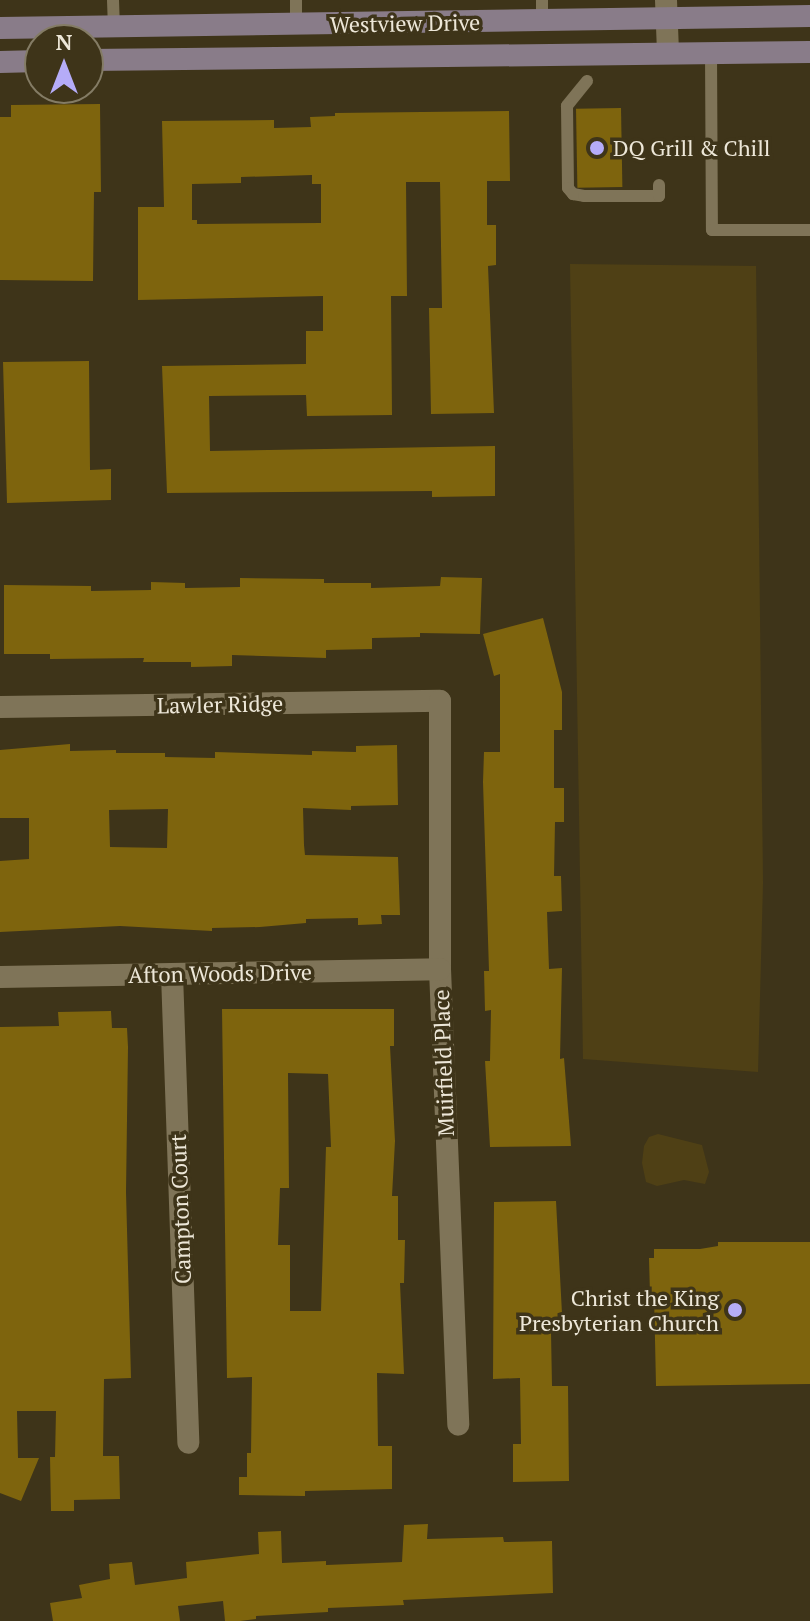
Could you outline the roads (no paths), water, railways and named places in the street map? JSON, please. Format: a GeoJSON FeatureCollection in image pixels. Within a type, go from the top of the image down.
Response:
{"type":"FeatureCollection","features":[{"type":"Feature","properties":{"kind":"main road","name":"Westview Drive"},"geometry":{"type":"LineString","coordinates":[[0,28],[296,25],[542,10],[667,9],[810,16]]}},
{"type":"Feature","properties":{"kind":"main road"},"geometry":{"type":"LineString","coordinates":[[143,26],[143,59]]}},
{"type":"Feature","properties":{"kind":"main road","name":"Westview Drive"},"geometry":{"type":"LineString","coordinates":[[104,60],[810,52]]}},
{"type":"Feature","properties":{"kind":"main road"},"geometry":{"type":"LineString","coordinates":[[0,62],[24,61]]}},
{"type":"Feature","properties":{"kind":"street"},"geometry":{"type":"LineString","coordinates":[[667,9],[668,52]]}},
{"type":"Feature","properties":{"kind":"street","name":"Lawler Ridge"},"geometry":{"type":"LineString","coordinates":[[0,707],[440,701]]}},
{"type":"Feature","properties":{"kind":"street","name":"Muirfield Place"},"geometry":{"type":"LineString","coordinates":[[440,701],[440,969],[458,1425]]}},
{"type":"Feature","properties":{"kind":"street","name":"Afton Woods Drive"},"geometry":{"type":"LineString","coordinates":[[0,977],[440,969]]}},
{"type":"Feature","properties":{"kind":"street","name":"Campton Court"},"geometry":{"type":"LineString","coordinates":[[172,974],[188,1443]]}},
{"type":"Feature","properties":{"kind":"lane"},"geometry":{"type":"LineString","coordinates":[[113,0],[114,26]]}},
{"type":"Feature","properties":{"kind":"lane"},"geometry":{"type":"LineString","coordinates":[[296,0],[296,25]]}},
{"type":"Feature","properties":{"kind":"lane"},"geometry":{"type":"LineString","coordinates":[[711,52],[712,230],[810,230]]}},
{"type":"Feature","properties":{"kind":"lane"},"geometry":{"type":"LineString","coordinates":[[587,81],[567,106],[568,188],[573,194],[584,196],[659,196],[659,185]]}},
{"type":"Feature","properties":{"kind":"place","name":"DQ Grill & Chill"},"geometry":{"type":"Point","coordinates":[597,148]}},
{"type":"Feature","properties":{"kind":"place","name":"Christ the King Presbyterian Church"},"geometry":{"type":"Point","coordinates":[735,1310]}}]}
